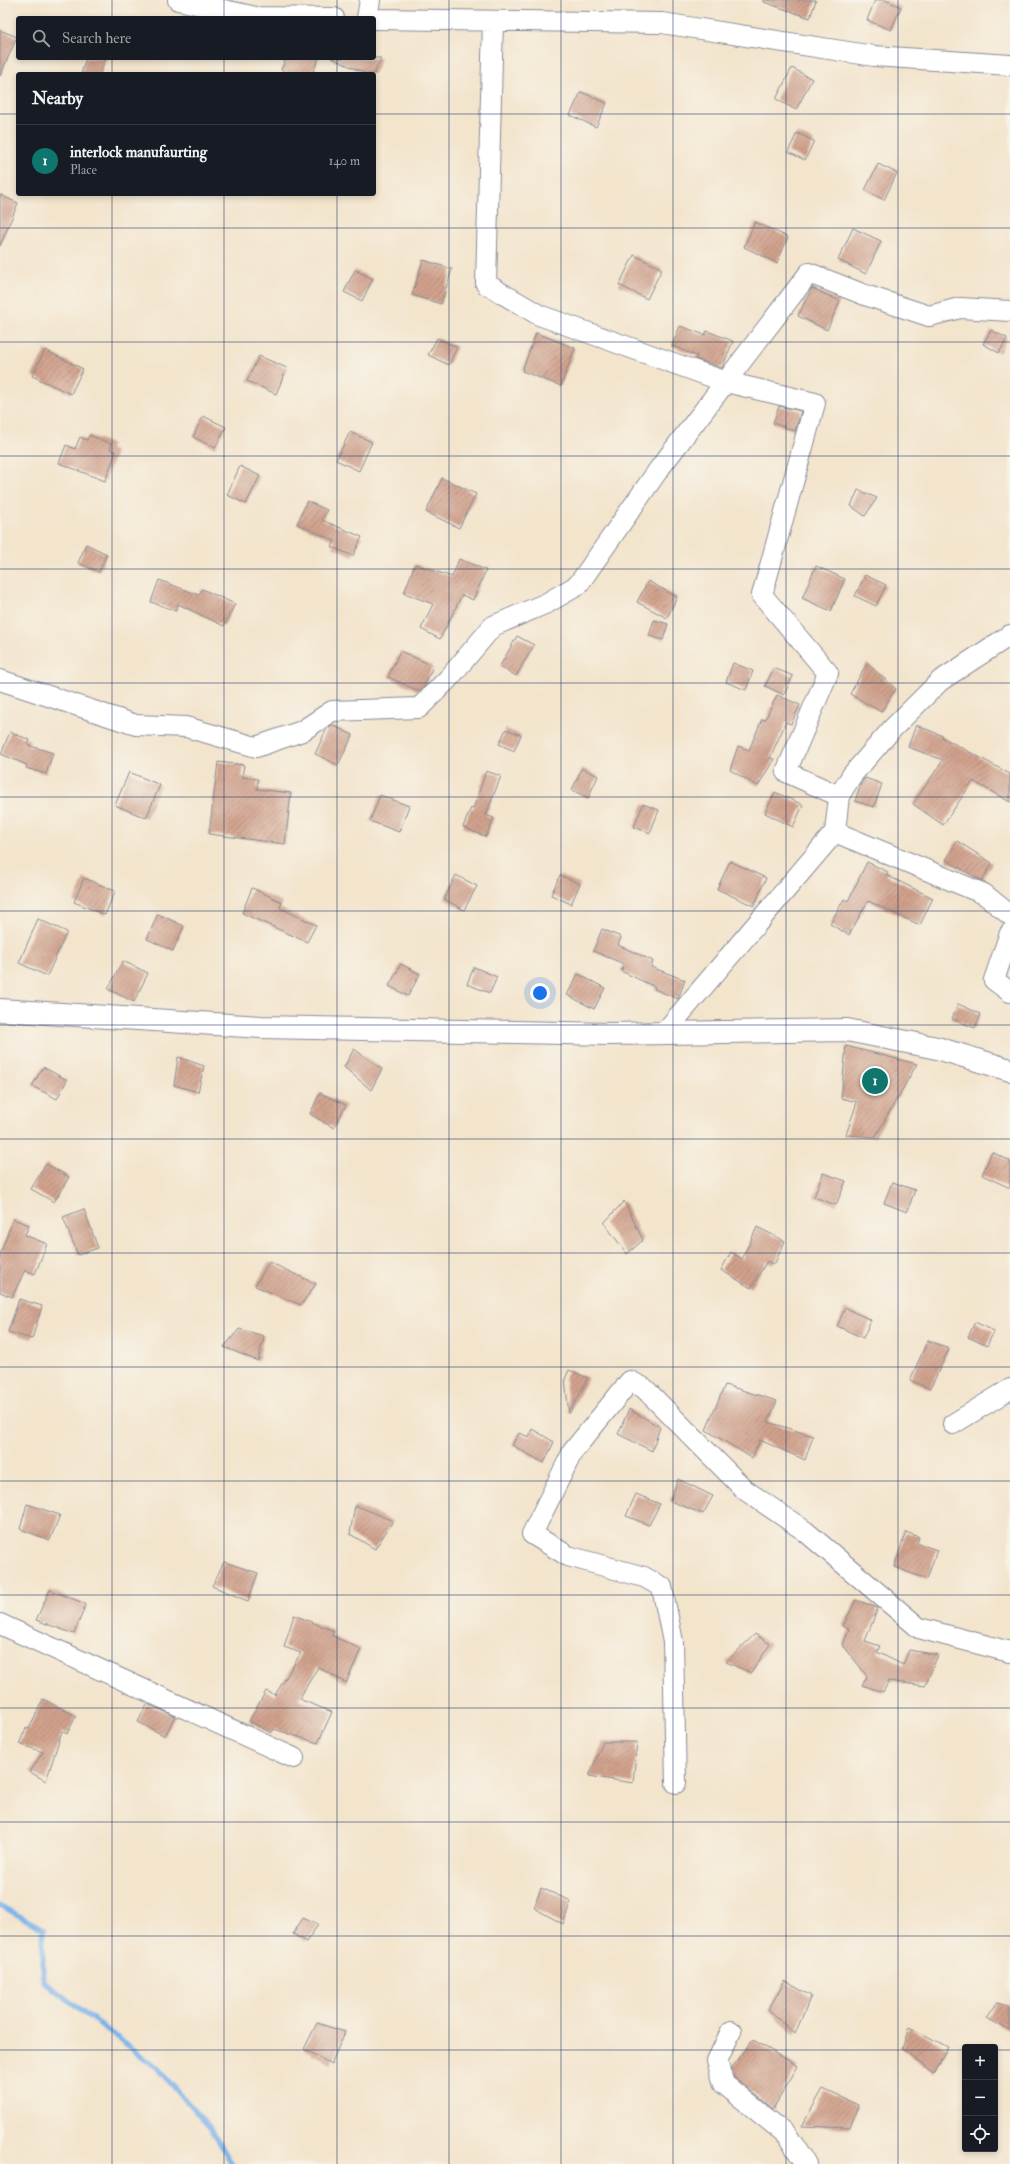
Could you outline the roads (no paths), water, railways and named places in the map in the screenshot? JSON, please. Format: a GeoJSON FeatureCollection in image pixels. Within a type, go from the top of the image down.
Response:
{"type":"FeatureCollection","features":[{"type":"Feature","properties":{"kind":"street"},"geometry":{"type":"LineString","coordinates":[[178,0],[256,16]]}},
{"type":"Feature","properties":{"kind":"street"},"geometry":{"type":"LineString","coordinates":[[367,16],[370,0]]}},
{"type":"Feature","properties":{"kind":"street"},"geometry":{"type":"LineString","coordinates":[[376,19],[662,23],[874,56],[1010,65]]}},
{"type":"Feature","properties":{"kind":"street"},"geometry":{"type":"LineString","coordinates":[[493,21],[486,284],[539,315],[726,382],[815,403],[762,595],[828,673],[786,772],[839,796]]}},
{"type":"Feature","properties":{"kind":"street"},"geometry":{"type":"LineString","coordinates":[[0,680],[136,725],[186,727],[256,747],[302,731],[332,711],[418,708],[449,678],[493,626],[547,603],[578,585],[658,469],[809,273],[865,295],[929,316],[960,308],[1010,311]]}},
{"type":"Feature","properties":{"kind":"street"},"geometry":{"type":"LineString","coordinates":[[664,1033],[835,832],[839,796],[852,775],[892,729],[940,681],[1010,635]]}},
{"type":"Feature","properties":{"kind":"street"},"geometry":{"type":"LineString","coordinates":[[835,832],[984,894],[1010,915]]}},
{"type":"Feature","properties":{"kind":"street"},"geometry":{"type":"LineString","coordinates":[[1010,933],[994,980],[1010,992]]}},
{"type":"Feature","properties":{"kind":"street"},"geometry":{"type":"LineString","coordinates":[[0,1010],[261,1027],[610,1034],[847,1030],[937,1048],[1010,1070]]}},
{"type":"Feature","properties":{"kind":"street"},"geometry":{"type":"LineString","coordinates":[[676,1783],[673,1642],[662,1586],[644,1576],[568,1556],[532,1534],[573,1451],[630,1382],[644,1388],[745,1490],[805,1531],[919,1628],[1010,1652]]}},
{"type":"Feature","properties":{"kind":"street"},"geometry":{"type":"LineString","coordinates":[[953,1424],[1010,1389]]}},
{"type":"Feature","properties":{"kind":"street"},"geometry":{"type":"LineString","coordinates":[[0,1624],[294,1758]]}},
{"type":"Feature","properties":{"kind":"street"},"geometry":{"type":"LineString","coordinates":[[731,2031],[717,2061],[724,2084],[787,2135],[806,2164]]}},
{"type":"Feature","properties":{"kind":"waterway"},"geometry":{"type":"LineString","coordinates":[[0,1905],[43,1929],[43,1981],[156,2067],[212,2130],[232,2164]]}},
{"type":"Feature","properties":{"kind":"place","name":"interlock manufaurting"},"geometry":{"type":"Point","coordinates":[875,1081]}}]}
